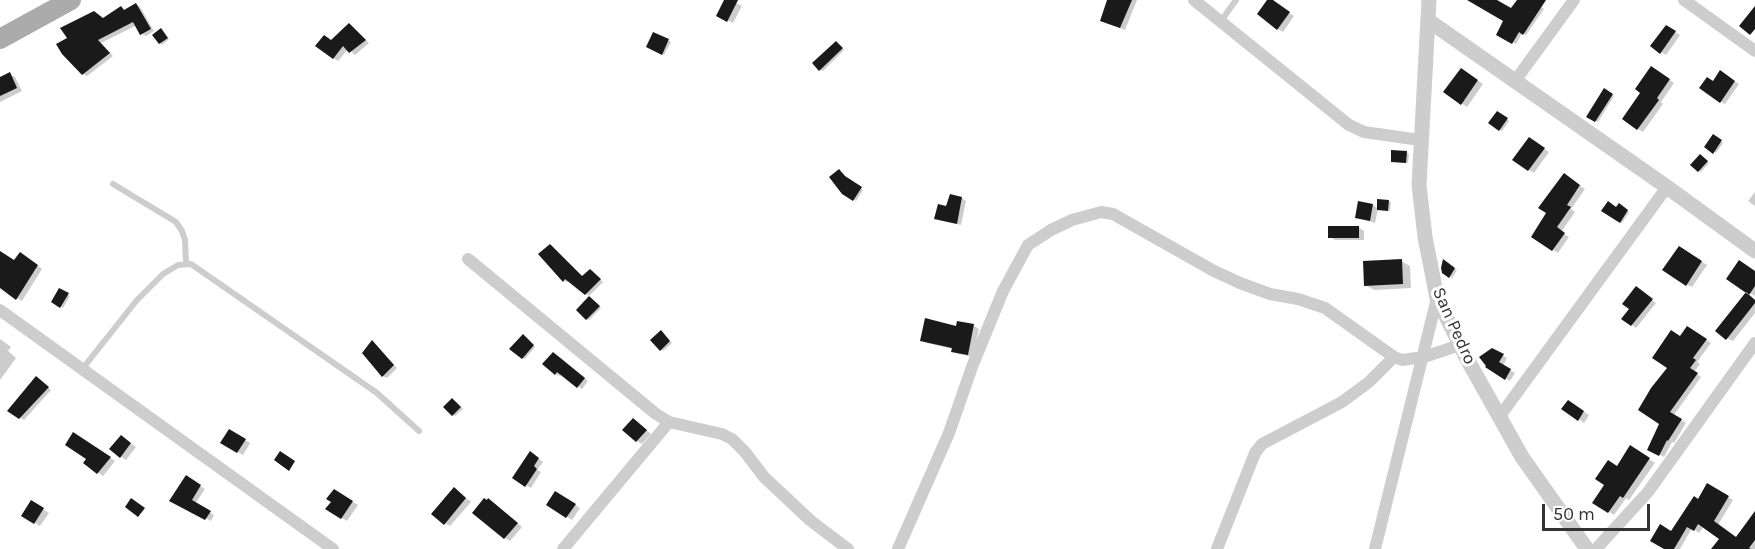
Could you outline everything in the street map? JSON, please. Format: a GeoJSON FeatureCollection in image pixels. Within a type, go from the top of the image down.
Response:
{"type":"FeatureCollection","features":[{"type":"Feature","properties":{"kind":"main road"},"geometry":{"type":"LineString","coordinates":[[0,39],[71,0]]}},
{"type":"Feature","properties":{"kind":"street"},"geometry":{"type":"LineString","coordinates":[[1194,0],[1349,124],[1364,132],[1420,140]]}},
{"type":"Feature","properties":{"kind":"street","name":"San Pedro"},"geometry":{"type":"LineString","coordinates":[[1429,0],[1419,185],[1425,237],[1437,298],[1460,345],[1522,457],[1587,549]]}},
{"type":"Feature","properties":{"kind":"street"},"geometry":{"type":"LineString","coordinates":[[1515,81],[1574,0]]}},
{"type":"Feature","properties":{"kind":"street"},"geometry":{"type":"LineString","coordinates":[[1684,0],[1701,6],[1755,51]]}},
{"type":"Feature","properties":{"kind":"street"},"geometry":{"type":"LineString","coordinates":[[1428,21],[1755,251]]}},
{"type":"Feature","properties":{"kind":"street"},"geometry":{"type":"LineString","coordinates":[[1500,416],[1667,187]]}},
{"type":"Feature","properties":{"kind":"street"},"geometry":{"type":"LineString","coordinates":[[897,549],[949,433],[972,367],[1003,291],[1028,245],[1072,220],[1101,212],[1113,214],[1204,266],[1240,283],[1270,294],[1298,299],[1325,308],[1394,357],[1402,360],[1424,357],[1460,345]]}},
{"type":"Feature","properties":{"kind":"street"},"geometry":{"type":"LineString","coordinates":[[468,259],[656,414],[669,422],[722,434],[732,439],[764,477],[811,521],[848,549]]}},
{"type":"Feature","properties":{"kind":"street"},"geometry":{"type":"LineString","coordinates":[[1374,549],[1437,298]]}},
{"type":"Feature","properties":{"kind":"street"},"geometry":{"type":"LineString","coordinates":[[0,310],[333,549]]}},
{"type":"Feature","properties":{"kind":"street"},"geometry":{"type":"LineString","coordinates":[[1596,549],[1648,492],[1755,343]]}},
{"type":"Feature","properties":{"kind":"street"},"geometry":{"type":"LineString","coordinates":[[1217,549],[1255,453],[1262,444],[1342,402],[1368,382],[1394,357]]}},
{"type":"Feature","properties":{"kind":"street"},"geometry":{"type":"LineString","coordinates":[[562,549],[669,422]]}},
{"type":"Feature","properties":{"kind":"lane"},"geometry":{"type":"LineString","coordinates":[[1221,21],[1236,0]]}},
{"type":"Feature","properties":{"kind":"lane"},"geometry":{"type":"LineString","coordinates":[[113,184],[176,222],[185,240],[186,263]]}},
{"type":"Feature","properties":{"kind":"lane"},"geometry":{"type":"LineString","coordinates":[[83,368],[137,300],[163,274],[186,263],[200,268],[377,393],[419,431]]}},
{"type":"Feature","properties":{"kind":"building"},"geometry":{"type":"Polygon","coordinates":[[[724,0],[738,0],[727,22],[716,16],[724,0]]]}},
{"type":"Feature","properties":{"kind":"building"},"geometry":{"type":"Polygon","coordinates":[[[1107,0],[1132,0],[1120,28],[1100,21],[1107,0]]]}},
{"type":"Feature","properties":{"kind":"building"},"geometry":{"type":"Polygon","coordinates":[[[1267,0],[1273,0],[1290,12],[1277,30],[1257,14],[1267,0]]]}},
{"type":"Feature","properties":{"kind":"building"},"geometry":{"type":"Polygon","coordinates":[[[1467,0],[1497,0],[1511,8],[1517,0],[1546,0],[1523,35],[1519,32],[1512,44],[1496,35],[1503,21],[1467,0]]]}},
{"type":"Feature","properties":{"kind":"building"},"geometry":{"type":"Polygon","coordinates":[[[136,3],[151,29],[140,35],[133,22],[98,40],[110,53],[82,75],[62,54],[56,44],[67,38],[60,28],[94,11],[103,18],[121,6],[124,10],[136,3]]]}},
{"type":"Feature","properties":{"kind":"building"},"geometry":{"type":"Polygon","coordinates":[[[1755,6],[1755,29],[1750,35],[1739,26],[1755,6]]]}},
{"type":"Feature","properties":{"kind":"building"},"geometry":{"type":"Polygon","coordinates":[[[349,23],[366,40],[349,53],[343,46],[333,59],[315,46],[324,35],[331,40],[349,23]]]}},
{"type":"Feature","properties":{"kind":"building"},"geometry":{"type":"Polygon","coordinates":[[[1666,25],[1676,31],[1660,54],[1650,46],[1666,25]]]}},
{"type":"Feature","properties":{"kind":"building"},"geometry":{"type":"Polygon","coordinates":[[[161,28],[168,38],[159,44],[152,35],[161,28]]]}},
{"type":"Feature","properties":{"kind":"building"},"geometry":{"type":"Polygon","coordinates":[[[653,32],[669,39],[662,55],[646,47],[653,32]]]}},
{"type":"Feature","properties":{"kind":"building"},"geometry":{"type":"Polygon","coordinates":[[[836,41],[843,48],[819,71],[812,63],[836,41]]]}},
{"type":"Feature","properties":{"kind":"building"},"geometry":{"type":"Polygon","coordinates":[[[1651,66],[1670,79],[1657,98],[1659,100],[1637,130],[1622,119],[1640,93],[1635,89],[1651,66]]]}},
{"type":"Feature","properties":{"kind":"building"},"geometry":{"type":"Polygon","coordinates":[[[1461,68],[1478,80],[1461,105],[1443,92],[1461,68]]]}},
{"type":"Feature","properties":{"kind":"building"},"geometry":{"type":"Polygon","coordinates":[[[1720,70],[1735,81],[1720,103],[1699,88],[1707,77],[1713,81],[1720,70]]]}},
{"type":"Feature","properties":{"kind":"building"},"geometry":{"type":"Polygon","coordinates":[[[10,72],[17,88],[0,96],[0,77],[10,72]]]}},
{"type":"Feature","properties":{"kind":"building"},"geometry":{"type":"Polygon","coordinates":[[[1604,88],[1613,94],[1595,122],[1586,117],[1604,88]]]}},
{"type":"Feature","properties":{"kind":"building"},"geometry":{"type":"Polygon","coordinates":[[[1497,111],[1508,118],[1499,131],[1488,123],[1497,111]]]}},
{"type":"Feature","properties":{"kind":"building"},"geometry":{"type":"Polygon","coordinates":[[[1713,134],[1722,140],[1713,154],[1704,147],[1713,134]]]}},
{"type":"Feature","properties":{"kind":"building"},"geometry":{"type":"Polygon","coordinates":[[[1529,137],[1545,148],[1528,171],[1512,160],[1529,137]]]}},
{"type":"Feature","properties":{"kind":"building"},"geometry":{"type":"Polygon","coordinates":[[[1391,150],[1407,151],[1406,163],[1391,162],[1391,150]]]}},
{"type":"Feature","properties":{"kind":"building"},"geometry":{"type":"Polygon","coordinates":[[[1700,154],[1708,161],[1698,172],[1690,165],[1700,154]]]}},
{"type":"Feature","properties":{"kind":"building"},"geometry":{"type":"Polygon","coordinates":[[[839,169],[845,176],[862,187],[853,201],[842,194],[829,177],[839,169]]]}},
{"type":"Feature","properties":{"kind":"building"},"geometry":{"type":"Polygon","coordinates":[[[1564,173],[1580,185],[1567,205],[1571,207],[1557,227],[1565,233],[1552,251],[1531,237],[1546,213],[1538,208],[1564,173]]]}},
{"type":"Feature","properties":{"kind":"building"},"geometry":{"type":"Polygon","coordinates":[[[950,194],[962,197],[957,224],[934,219],[938,204],[946,206],[950,194]]]}},
{"type":"Feature","properties":{"kind":"building"},"geometry":{"type":"Polygon","coordinates":[[[1377,199],[1389,200],[1388,211],[1377,210],[1377,199]]]}},
{"type":"Feature","properties":{"kind":"building"},"geometry":{"type":"Polygon","coordinates":[[[1358,201],[1373,204],[1370,221],[1355,218],[1358,201]]]}},
{"type":"Feature","properties":{"kind":"building"},"geometry":{"type":"Polygon","coordinates":[[[1608,201],[1616,207],[1619,203],[1628,210],[1620,223],[1601,211],[1608,201]]]}},
{"type":"Feature","properties":{"kind":"building"},"geometry":{"type":"Polygon","coordinates":[[[1328,226],[1359,226],[1359,238],[1328,238],[1328,226]]]}},
{"type":"Feature","properties":{"kind":"building"},"geometry":{"type":"Polygon","coordinates":[[[550,244],[582,276],[590,269],[601,279],[585,295],[565,279],[563,282],[538,254],[550,244]]]}},
{"type":"Feature","properties":{"kind":"building"},"geometry":{"type":"Polygon","coordinates":[[[1679,246],[1702,261],[1686,286],[1662,270],[1679,246]]]}},
{"type":"Feature","properties":{"kind":"building"},"geometry":{"type":"Polygon","coordinates":[[[0,251],[14,260],[20,252],[38,265],[16,300],[0,288],[0,251]]]}},
{"type":"Feature","properties":{"kind":"building"},"geometry":{"type":"Polygon","coordinates":[[[1402,259],[1403,284],[1364,286],[1363,261],[1402,259]]]}},
{"type":"Feature","properties":{"kind":"building"},"geometry":{"type":"Polygon","coordinates":[[[1443,259],[1455,268],[1449,278],[1442,273],[1443,259]]]}},
{"type":"Feature","properties":{"kind":"building"},"geometry":{"type":"Polygon","coordinates":[[[1739,260],[1755,271],[1755,286],[1749,295],[1726,279],[1739,260]]]}},
{"type":"Feature","properties":{"kind":"building"},"geometry":{"type":"Polygon","coordinates":[[[1636,286],[1653,299],[1631,326],[1621,319],[1629,309],[1622,304],[1636,286]]]}},
{"type":"Feature","properties":{"kind":"building"},"geometry":{"type":"Polygon","coordinates":[[[59,288],[69,293],[60,308],[51,302],[59,288]]]}},
{"type":"Feature","properties":{"kind":"building"},"geometry":{"type":"Polygon","coordinates":[[[1746,292],[1755,300],[1755,303],[1726,340],[1715,331],[1746,292]]]}},
{"type":"Feature","properties":{"kind":"building"},"geometry":{"type":"Polygon","coordinates":[[[589,296],[600,306],[586,320],[576,310],[589,296]]]}},
{"type":"Feature","properties":{"kind":"building"},"geometry":{"type":"Polygon","coordinates":[[[925,318],[956,326],[957,321],[974,324],[968,355],[951,352],[952,348],[920,341],[925,318]]]}},
{"type":"Feature","properties":{"kind":"building"},"geometry":{"type":"Polygon","coordinates":[[[1687,326],[1707,339],[1693,358],[1696,360],[1690,368],[1698,373],[1670,412],[1682,419],[1659,456],[1647,450],[1659,424],[1638,410],[1651,388],[1667,368],[1652,358],[1671,330],[1680,336],[1687,326]]]}},
{"type":"Feature","properties":{"kind":"building"},"geometry":{"type":"Polygon","coordinates":[[[661,330],[670,341],[660,351],[650,340],[661,330]]]}},
{"type":"Feature","properties":{"kind":"building"},"geometry":{"type":"Polygon","coordinates":[[[523,334],[534,345],[522,359],[509,349],[523,334]]]}},
{"type":"Feature","properties":{"kind":"building"},"geometry":{"type":"Polygon","coordinates":[[[372,340],[394,365],[382,377],[362,353],[372,340]]]}},
{"type":"Feature","properties":{"kind":"building"},"geometry":{"type":"Polygon","coordinates":[[[1492,348],[1504,354],[1499,362],[1511,369],[1505,380],[1485,367],[1479,357],[1492,348]]]}},
{"type":"Feature","properties":{"kind":"building"},"geometry":{"type":"Polygon","coordinates":[[[553,352],[585,378],[577,388],[557,372],[555,375],[542,364],[553,352]]]}},
{"type":"Feature","properties":{"kind":"building"},"geometry":{"type":"Polygon","coordinates":[[[36,376],[49,387],[19,419],[7,411],[36,376]]]}},
{"type":"Feature","properties":{"kind":"building"},"geometry":{"type":"Polygon","coordinates":[[[452,398],[461,407],[452,416],[443,407],[452,398]]]}},
{"type":"Feature","properties":{"kind":"building"},"geometry":{"type":"Polygon","coordinates":[[[1568,400],[1584,411],[1578,421],[1561,409],[1568,400]]]}},
{"type":"Feature","properties":{"kind":"building"},"geometry":{"type":"Polygon","coordinates":[[[633,418],[647,430],[636,442],[622,430],[633,418]]]}},
{"type":"Feature","properties":{"kind":"building"},"geometry":{"type":"Polygon","coordinates":[[[229,429],[246,439],[237,453],[220,443],[229,429]]]}},
{"type":"Feature","properties":{"kind":"building"},"geometry":{"type":"Polygon","coordinates":[[[73,432],[111,457],[97,474],[83,463],[86,459],[65,445],[73,432]]]}},
{"type":"Feature","properties":{"kind":"building"},"geometry":{"type":"Polygon","coordinates":[[[121,435],[131,443],[120,458],[109,449],[121,435]]]}},
{"type":"Feature","properties":{"kind":"building"},"geometry":{"type":"Polygon","coordinates":[[[1630,445],[1650,458],[1623,498],[1620,496],[1608,513],[1592,503],[1604,485],[1595,479],[1608,460],[1617,466],[1630,445]]]}},
{"type":"Feature","properties":{"kind":"building"},"geometry":{"type":"Polygon","coordinates":[[[280,451],[295,461],[289,471],[274,460],[280,451]]]}},
{"type":"Feature","properties":{"kind":"building"},"geometry":{"type":"Polygon","coordinates":[[[530,451],[539,458],[534,466],[537,469],[525,487],[512,478],[530,451]]]}},
{"type":"Feature","properties":{"kind":"building"},"geometry":{"type":"Polygon","coordinates":[[[186,475],[201,485],[192,500],[211,511],[205,520],[169,501],[186,475]]]}},
{"type":"Feature","properties":{"kind":"building"},"geometry":{"type":"Polygon","coordinates":[[[1707,483],[1729,496],[1714,521],[1736,537],[1755,511],[1755,540],[1749,548],[1751,549],[1711,549],[1719,539],[1698,524],[1694,531],[1687,527],[1674,549],[1664,549],[1650,541],[1660,524],[1671,531],[1694,496],[1698,499],[1707,483]]]}},
{"type":"Feature","properties":{"kind":"building"},"geometry":{"type":"Polygon","coordinates":[[[454,487],[466,498],[444,525],[431,514],[454,487]]]}},
{"type":"Feature","properties":{"kind":"building"},"geometry":{"type":"Polygon","coordinates":[[[334,489],[353,501],[341,519],[325,509],[331,502],[326,499],[334,489]]]}},
{"type":"Feature","properties":{"kind":"building"},"geometry":{"type":"Polygon","coordinates":[[[555,491],[576,504],[566,518],[546,505],[555,491]]]}},
{"type":"Feature","properties":{"kind":"building"},"geometry":{"type":"Polygon","coordinates":[[[131,498],[145,508],[138,517],[125,507],[131,498]]]}},
{"type":"Feature","properties":{"kind":"building"},"geometry":{"type":"Polygon","coordinates":[[[484,498],[487,500],[488,498],[518,523],[504,539],[472,513],[484,498]]]}},
{"type":"Feature","properties":{"kind":"building"},"geometry":{"type":"Polygon","coordinates":[[[31,500],[44,508],[34,524],[21,516],[31,500]]]}}]}
